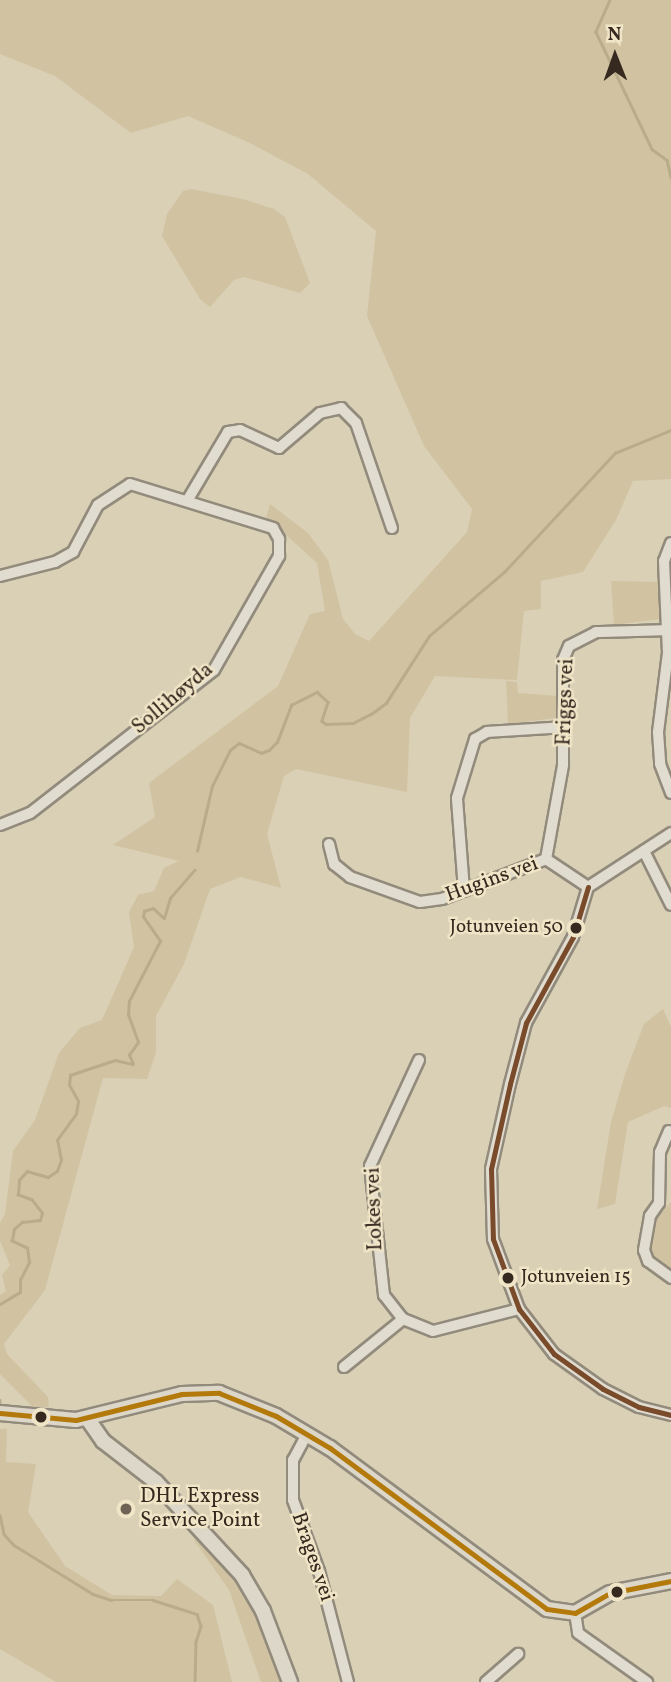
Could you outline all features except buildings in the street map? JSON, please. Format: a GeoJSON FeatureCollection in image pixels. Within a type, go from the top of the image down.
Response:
{"type":"FeatureCollection","features":[{"type":"Feature","properties":{"kind":"main road"},"geometry":{"type":"LineString","coordinates":[[3,1414],[54,1420],[88,1418],[209,1392],[243,1400],[307,1434],[547,1609],[575,1613],[610,1593],[671,1581]]}},
{"type":"Feature","properties":{"kind":"main road"},"geometry":{"type":"LineString","coordinates":[[88,1418],[103,1441],[156,1482],[242,1575],[263,1611],[290,1682]]}},
{"type":"Feature","properties":{"kind":"street"},"geometry":{"type":"LineString","coordinates":[[187,501],[228,432],[240,430],[279,448],[320,413],[341,408],[356,422],[392,528]]}},
{"type":"Feature","properties":{"kind":"street","name":"Sollihøyda"},"geometry":{"type":"LineString","coordinates":[[0,576],[55,562],[74,552],[98,505],[119,489],[145,486],[273,528],[279,539],[279,556],[214,670],[30,813],[0,825]]}},
{"type":"Feature","properties":{"kind":"street"},"geometry":{"type":"LineString","coordinates":[[671,543],[664,561],[667,630],[658,748],[671,793]]}},
{"type":"Feature","properties":{"kind":"street","name":"Friggs vei"},"geometry":{"type":"LineString","coordinates":[[546,859],[563,765],[563,660],[569,646],[596,632],[667,630]]}},
{"type":"Feature","properties":{"kind":"street"},"geometry":{"type":"LineString","coordinates":[[464,890],[457,798],[475,739],[487,732],[565,727]]}},
{"type":"Feature","properties":{"kind":"street"},"geometry":{"type":"LineString","coordinates":[[671,833],[588,887],[573,937],[526,1023],[491,1170],[493,1239],[519,1309],[570,1368],[639,1407],[671,1415]]}},
{"type":"Feature","properties":{"kind":"street","name":"Hugins vei"},"geometry":{"type":"LineString","coordinates":[[329,844],[334,864],[350,877],[398,897],[420,902],[464,890],[546,859],[588,887]]}},
{"type":"Feature","properties":{"kind":"street"},"geometry":{"type":"LineString","coordinates":[[644,851],[671,905]]}},
{"type":"Feature","properties":{"kind":"street","name":"Lokes vei"},"geometry":{"type":"LineString","coordinates":[[402,1319],[379,1282],[370,1166],[419,1060]]}},
{"type":"Feature","properties":{"kind":"street"},"geometry":{"type":"LineString","coordinates":[[659,1203],[660,1152],[669,1131]]}},
{"type":"Feature","properties":{"kind":"street"},"geometry":{"type":"LineString","coordinates":[[671,1197],[659,1203],[650,1216],[644,1250],[648,1261],[671,1278]]}},
{"type":"Feature","properties":{"kind":"street"},"geometry":{"type":"LineString","coordinates":[[344,1367],[402,1319],[433,1331],[519,1309]]}},
{"type":"Feature","properties":{"kind":"street","name":"Brages vei"},"geometry":{"type":"LineString","coordinates":[[307,1434],[293,1460],[293,1500],[319,1571],[348,1682]]}},
{"type":"Feature","properties":{"kind":"street"},"geometry":{"type":"LineString","coordinates":[[575,1613],[578,1633],[647,1682]]}},
{"type":"Feature","properties":{"kind":"street"},"geometry":{"type":"LineString","coordinates":[[486,1682],[518,1654]]}},
{"type":"Feature","properties":{"kind":"shaded area"},"geometry":{"type":"Polygon","coordinates":[[[0,0],[671,0],[671,479],[633,481],[616,520],[583,572],[541,581],[541,609],[524,611],[517,680],[435,676],[410,718],[407,792],[296,769],[284,776],[267,834],[281,888],[241,877],[210,889],[184,964],[156,1016],[156,1052],[147,1079],[103,1078],[45,1290],[4,1344],[7,1354],[48,1397],[49,1407],[34,1408],[0,1374],[0,1295],[6,1291],[2,1275],[10,1265],[0,1241],[0,1223],[5,1214],[13,1151],[35,1120],[59,1053],[80,1028],[102,1020],[134,947],[129,912],[138,895],[154,891],[164,868],[179,861],[113,845],[155,817],[149,783],[278,686],[310,614],[325,611],[317,563],[266,517],[270,504],[308,533],[328,560],[343,619],[355,634],[369,641],[467,532],[472,509],[424,446],[367,316],[376,231],[308,174],[250,143],[188,116],[131,133],[55,76],[0,54],[0,0]]]}},
{"type":"Feature","properties":{"kind":"shaded area"},"geometry":{"type":"Polygon","coordinates":[[[191,189],[243,199],[274,209],[285,217],[310,283],[300,293],[244,277],[234,280],[210,307],[200,299],[162,236],[167,214],[183,191],[191,189]]]}},
{"type":"Feature","properties":{"kind":"shaded area"},"geometry":{"type":"Polygon","coordinates":[[[611,581],[660,582],[660,619],[614,625],[611,581]]]}},
{"type":"Feature","properties":{"kind":"shaded area"},"geometry":{"type":"Polygon","coordinates":[[[506,681],[517,682],[518,693],[558,696],[556,718],[508,724],[506,681]]]}},
{"type":"Feature","properties":{"kind":"shaded area"},"geometry":{"type":"Polygon","coordinates":[[[663,1009],[671,1027],[671,1108],[664,1106],[628,1122],[615,1204],[597,1209],[611,1122],[625,1074],[644,1024],[663,1009]]]}},
{"type":"Feature","properties":{"kind":"shaded area"},"geometry":{"type":"Polygon","coordinates":[[[671,1202],[671,1270],[652,1256],[649,1245],[653,1222],[671,1202]]]}},
{"type":"Feature","properties":{"kind":"shaded area"},"geometry":{"type":"Polygon","coordinates":[[[0,1429],[7,1429],[6,1462],[36,1464],[28,1512],[65,1566],[112,1595],[161,1596],[177,1579],[213,1605],[232,1682],[56,1682],[0,1649],[0,1429]]]}},
{"type":"Feature","properties":{"kind":"shaded area"},"geometry":{"type":"Polygon","coordinates":[[[202,1539],[232,1571],[250,1602],[281,1682],[261,1682],[229,1590],[194,1540],[202,1539]]]}},
{"type":"Feature","properties":{"kind":"waterway"},"geometry":{"type":"LineString","coordinates":[[610,0],[596,32],[652,149],[667,160],[671,178]]}},
{"type":"Feature","properties":{"kind":"waterway"},"geometry":{"type":"LineString","coordinates":[[197,851],[212,786],[230,750],[239,743],[261,753],[269,750],[277,742],[291,705],[317,692],[328,702],[322,721],[326,724],[353,723],[371,714],[386,703],[429,636],[504,572],[615,453],[671,430]]}},
{"type":"Feature","properties":{"kind":"waterway"},"geometry":{"type":"LineString","coordinates":[[0,1304],[20,1292],[20,1280],[29,1262],[27,1248],[12,1241],[14,1229],[22,1222],[40,1220],[42,1213],[32,1200],[18,1195],[19,1180],[27,1171],[48,1177],[57,1171],[61,1160],[57,1140],[76,1114],[78,1101],[69,1085],[70,1075],[115,1060],[133,1064],[129,1055],[138,1042],[128,1015],[129,1001],[160,941],[143,917],[144,911],[153,908],[164,918],[170,898],[194,870]]}},
{"type":"Feature","properties":{"kind":"waterway"},"geometry":{"type":"LineString","coordinates":[[0,1400],[0,1409]]}},
{"type":"Feature","properties":{"kind":"waterway"},"geometry":{"type":"LineString","coordinates":[[0,1515],[4,1534],[14,1545],[93,1594],[111,1600],[153,1600],[197,1614],[201,1626],[196,1642],[195,1682]]}},
{"type":"Feature","properties":{"kind":"transit line"},"geometry":{"type":"LineString","coordinates":[[588,887],[573,937],[526,1023],[491,1169],[493,1239],[519,1309],[554,1354],[603,1389],[639,1407],[671,1415]]}},
{"type":"Feature","properties":{"kind":"transit line"},"geometry":{"type":"LineString","coordinates":[[0,1413],[76,1420],[182,1394],[219,1393],[276,1416],[330,1448],[547,1609],[575,1613],[610,1593],[671,1581]]}},
{"type":"Feature","properties":{"kind":"place","name":"Jotunveien 50"},"geometry":{"type":"Point","coordinates":[576,928]}},
{"type":"Feature","properties":{"kind":"place","name":"Jotunveien 15"},"geometry":{"type":"Point","coordinates":[508,1278]}},
{"type":"Feature","properties":{"kind":"place","name":"DHL Express Service Point"},"geometry":{"type":"Point","coordinates":[126,1509]}}]}
